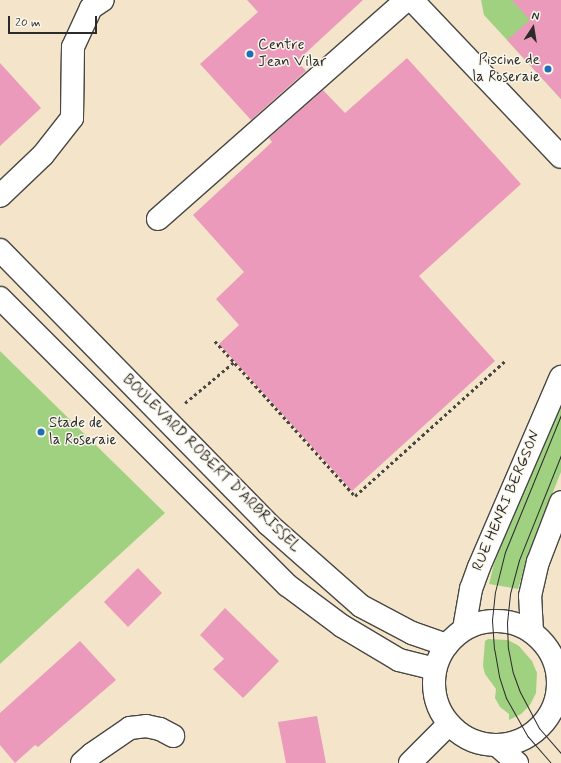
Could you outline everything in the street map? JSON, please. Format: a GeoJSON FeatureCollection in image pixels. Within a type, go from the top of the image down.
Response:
{"type":"FeatureCollection","features":[{"type":"Feature","properties":{"kind":"street"},"geometry":{"type":"LineString","coordinates":[[0,196],[43,155],[72,118],[74,47],[91,8],[103,0]]}},
{"type":"Feature","properties":{"kind":"street"},"geometry":{"type":"LineString","coordinates":[[158,219],[406,0]]}},
{"type":"Feature","properties":{"kind":"street"},"geometry":{"type":"LineString","coordinates":[[412,0],[561,157]]}},
{"type":"Feature","properties":{"kind":"street","name":"BOULEVARD ROBERT D'ARBRISSEL"},"geometry":{"type":"LineString","coordinates":[[0,250],[268,524],[361,606],[412,633],[446,645]]}},
{"type":"Feature","properties":{"kind":"street"},"geometry":{"type":"LineString","coordinates":[[0,298],[287,586],[342,626],[399,660],[435,669]]}},
{"type":"Feature","properties":{"kind":"street","name":"RUE HENRI BERGSON"},"geometry":{"type":"LineString","coordinates":[[464,629],[471,589],[479,567],[561,377]]}},
{"type":"Feature","properties":{"kind":"street"},"geometry":{"type":"LineString","coordinates":[[532,632],[530,596],[538,562],[561,502]]}},
{"type":"Feature","properties":{"kind":"street"},"geometry":{"type":"LineString","coordinates":[[492,620],[516,624],[532,632],[545,645],[554,661],[558,679],[557,714],[542,724],[528,737],[516,742],[497,745],[479,743],[463,736],[449,724],[439,707],[434,689],[435,669],[446,645],[464,629],[492,620]]}},
{"type":"Feature","properties":{"kind":"street"},"geometry":{"type":"LineString","coordinates":[[410,763],[449,724]]}},
{"type":"Feature","properties":{"kind":"street"},"geometry":{"type":"LineString","coordinates":[[82,763],[92,754],[130,728],[146,726],[160,729],[172,736]]}},
{"type":"Feature","properties":{"kind":"street"},"geometry":{"type":"LineString","coordinates":[[497,745],[517,763]]}},
{"type":"Feature","properties":{"kind":"path"},"geometry":{"type":"LineString","coordinates":[[215,341],[356,496],[506,360]]}},
{"type":"Feature","properties":{"kind":"path"},"geometry":{"type":"LineString","coordinates":[[165,420],[234,362]]}},
{"type":"Feature","properties":{"kind":"green space","name":"Piscine de la Roseraie"},"geometry":{"type":"Polygon","coordinates":[[[481,0],[561,0],[561,99],[484,15],[481,0]]]}},
{"type":"Feature","properties":{"kind":"green space","name":"Stade de la Roseraie"},"geometry":{"type":"Polygon","coordinates":[[[0,351],[165,513],[0,664],[0,351]]]}},
{"type":"Feature","properties":{"kind":"green space"},"geometry":{"type":"Polygon","coordinates":[[[561,400],[561,472],[531,547],[518,589],[489,584],[494,564],[506,531],[561,400]]]}},
{"type":"Feature","properties":{"kind":"green space"},"geometry":{"type":"Polygon","coordinates":[[[488,639],[508,640],[519,646],[532,661],[537,673],[536,693],[530,705],[521,714],[509,720],[509,714],[500,707],[495,698],[496,689],[485,674],[483,666],[485,641],[488,639]]]}},
{"type":"Feature","properties":{"kind":"building","name":"Centre Jean Vilar"},"geometry":{"type":"Polygon","coordinates":[[[247,0],[363,0],[297,61],[306,71],[251,120],[200,64],[258,12],[247,0]]]}},
{"type":"Feature","properties":{"kind":"building","name":"Piscine de la Roseraie"},"geometry":{"type":"Polygon","coordinates":[[[512,0],[561,0],[561,99],[507,40],[530,20],[512,0]]]}},
{"type":"Feature","properties":{"kind":"building"},"geometry":{"type":"Polygon","coordinates":[[[407,58],[521,184],[419,276],[495,361],[352,491],[219,344],[239,325],[216,299],[244,272],[193,215],[272,142],[269,138],[323,90],[345,113],[407,58]]]}},
{"type":"Feature","properties":{"kind":"building"},"geometry":{"type":"Polygon","coordinates":[[[0,63],[41,108],[0,146],[0,63]]]}},
{"type":"Feature","properties":{"kind":"building"},"geometry":{"type":"Polygon","coordinates":[[[138,568],[162,593],[128,627],[104,602],[138,568]]]}},
{"type":"Feature","properties":{"kind":"building"},"geometry":{"type":"Polygon","coordinates":[[[225,608],[279,661],[243,698],[213,669],[224,659],[200,635],[225,608]]]}},
{"type":"Feature","properties":{"kind":"building"},"geometry":{"type":"Polygon","coordinates":[[[80,641],[116,680],[38,747],[35,745],[15,763],[0,745],[0,713],[80,641]]]}},
{"type":"Feature","properties":{"kind":"building"},"geometry":{"type":"Polygon","coordinates":[[[317,716],[326,763],[286,763],[278,722],[317,716]]]}},
{"type":"Feature","properties":{"kind":"tram line"},"geometry":{"type":"LineString","coordinates":[[551,763],[528,737],[506,698],[499,676],[494,649],[492,620],[495,592],[505,552],[561,415]]}},
{"type":"Feature","properties":{"kind":"tram line"},"geometry":{"type":"LineString","coordinates":[[561,455],[519,560],[510,594],[507,623],[508,648],[513,673],[520,692],[539,728],[561,753]]}},
{"type":"Feature","properties":{"kind":"place","name":"Centre Jean Vilar"},"geometry":{"type":"Point","coordinates":[250,54]}},
{"type":"Feature","properties":{"kind":"place","name":"Piscine de la Roseraie"},"geometry":{"type":"Point","coordinates":[548,69]}},
{"type":"Feature","properties":{"kind":"place","name":"Stade de la Roseraie"},"geometry":{"type":"Point","coordinates":[41,432]}}]}
